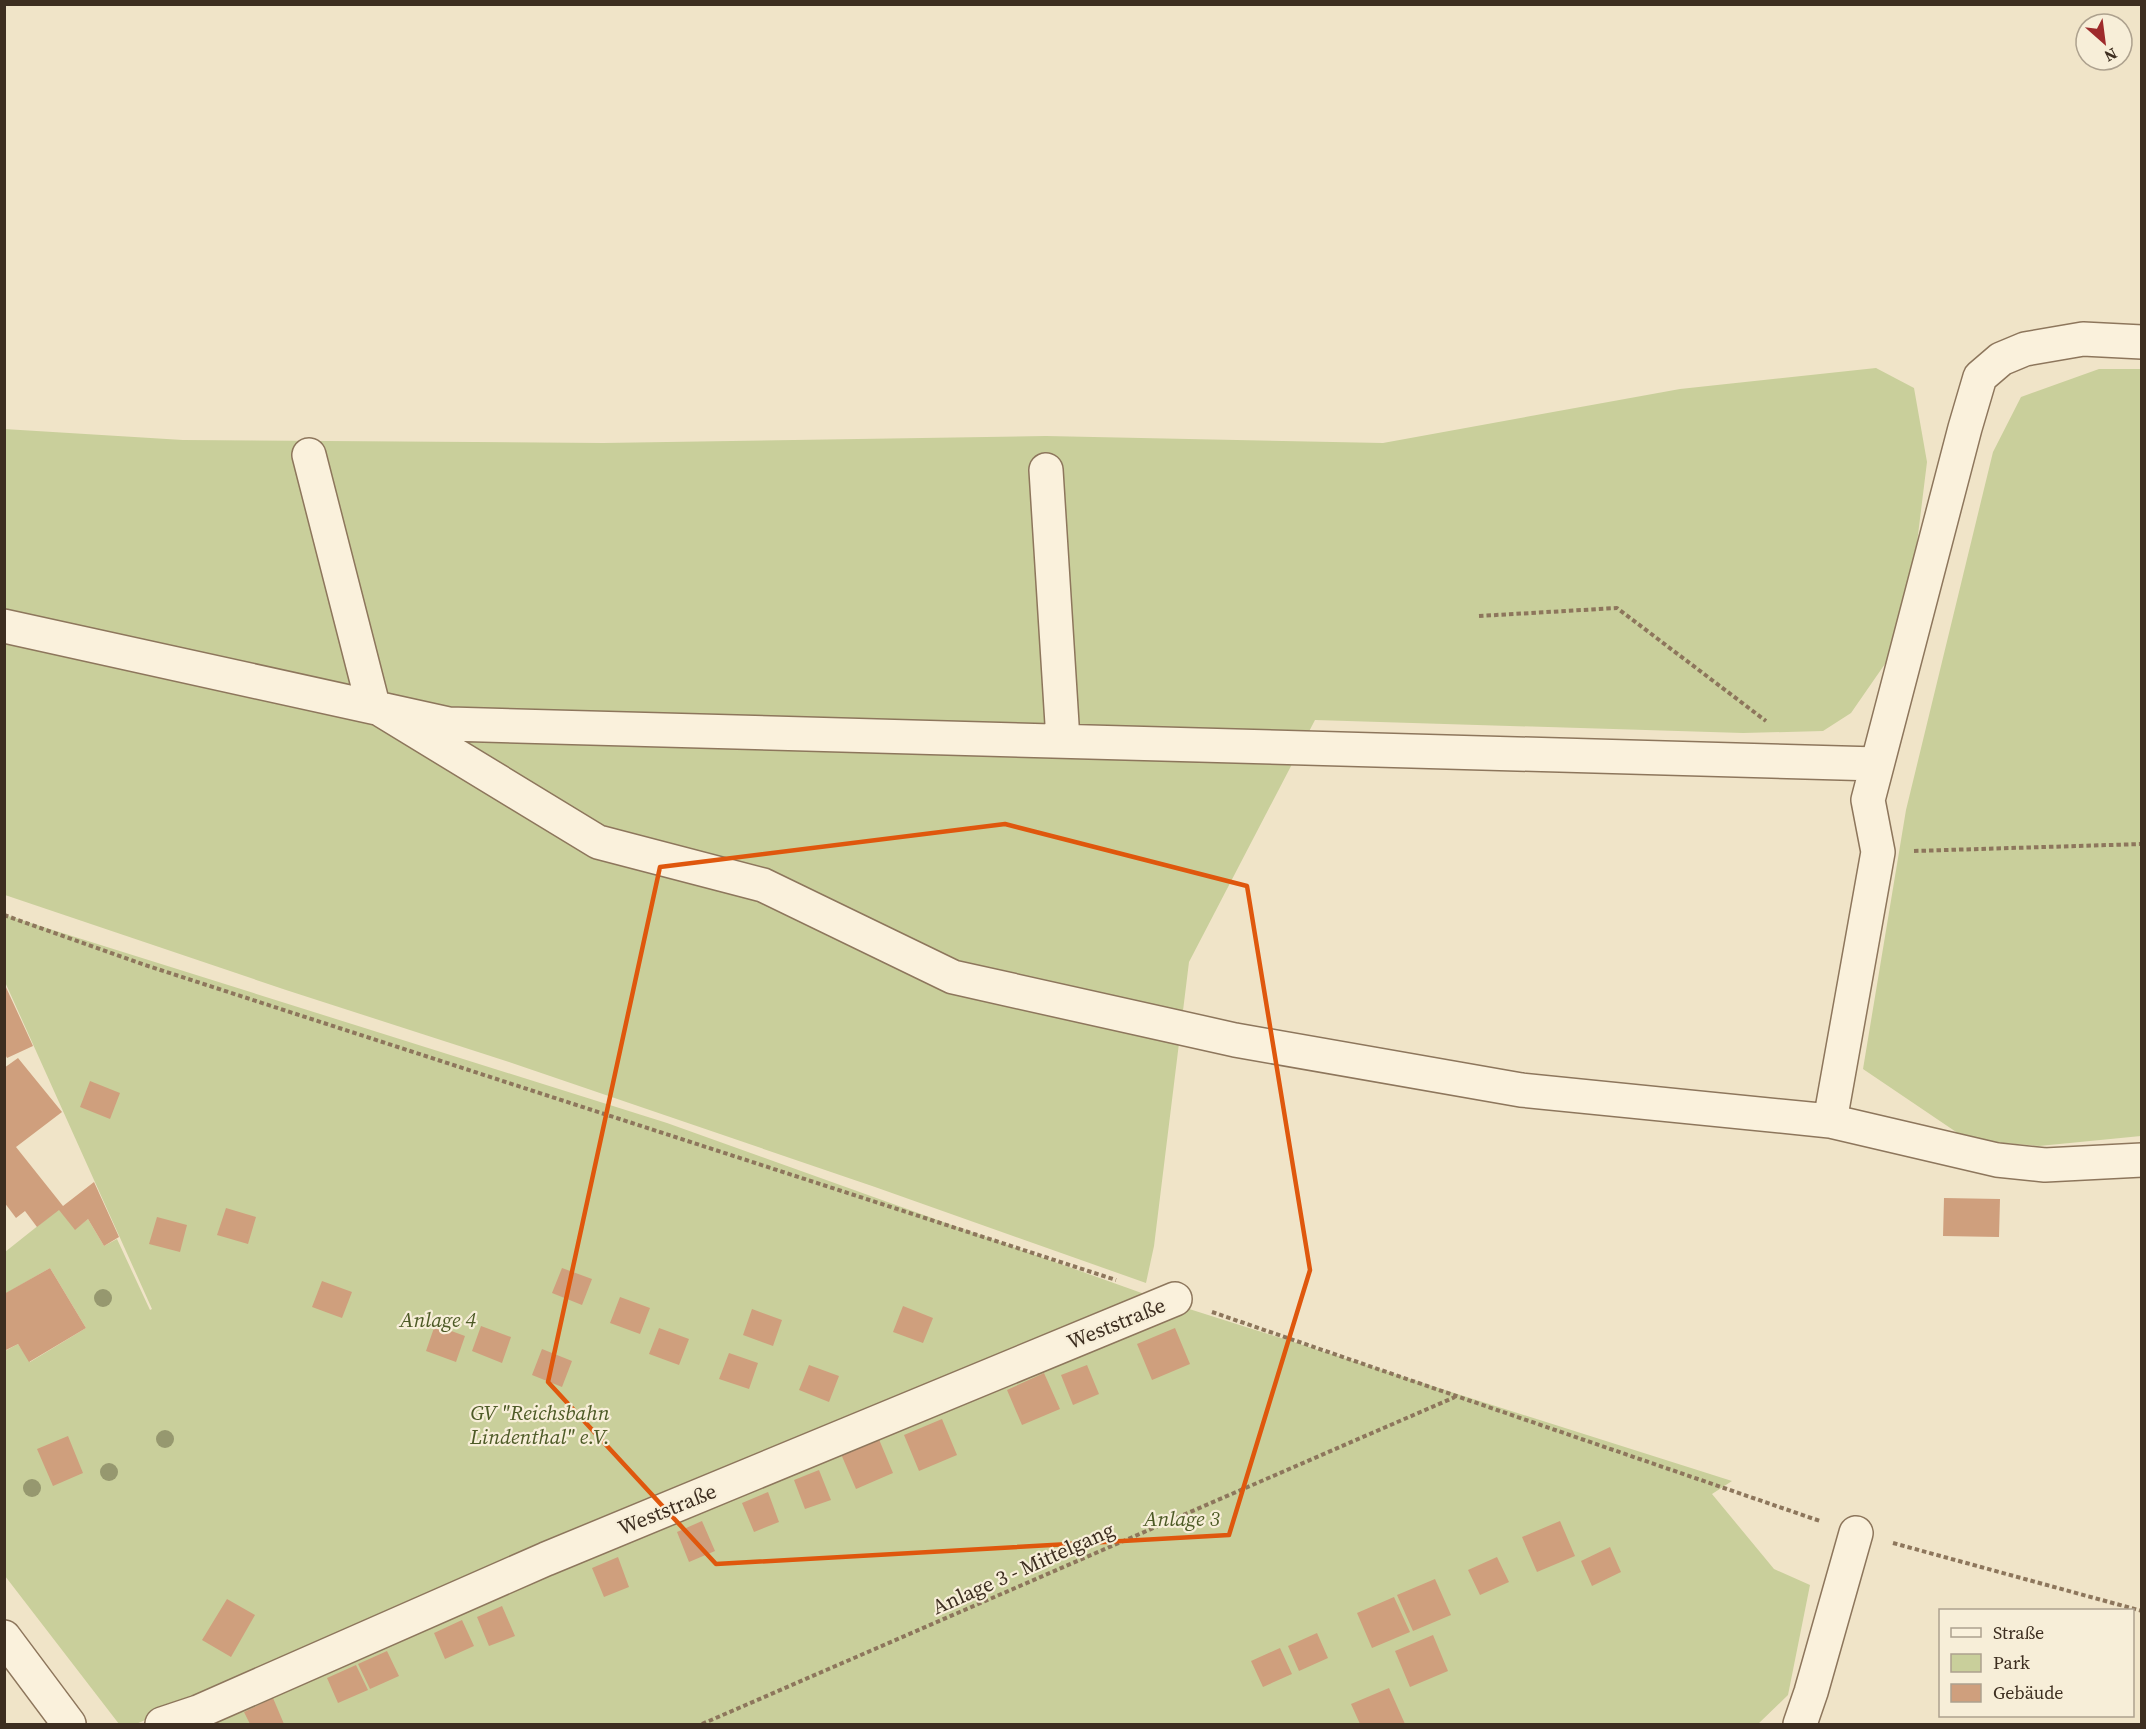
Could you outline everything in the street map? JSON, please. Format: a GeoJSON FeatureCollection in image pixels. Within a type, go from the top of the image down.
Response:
{"type":"FeatureCollection","features":[{"type":"Feature","properties":{"kind":"street"},"geometry":{"type":"LineString","coordinates":[[1830,1120],[1878,852],[1868,800],[1980,377],[2001,359],[2025,349],[2083,339],[2142,342]]}},
{"type":"Feature","properties":{"kind":"street"},"geometry":{"type":"LineString","coordinates":[[309,455],[374,705],[598,842],[763,885],[953,977],[1235,1040],[1521,1090],[1830,1120],[1997,1160],[2045,1165],[2142,1160]]}},
{"type":"Feature","properties":{"kind":"street"},"geometry":{"type":"LineString","coordinates":[[1046,470],[1063,740]]}},
{"type":"Feature","properties":{"kind":"street"},"geometry":{"type":"LineString","coordinates":[[4,626],[374,705],[449,724],[1877,764]]}},
{"type":"Feature","properties":{"kind":"street","name":"Weststraße"},"geometry":{"type":"LineString","coordinates":[[162,1725],[198,1712],[546,1558],[1175,1299]]}},
{"type":"Feature","properties":{"kind":"street"},"geometry":{"type":"LineString","coordinates":[[1800,1725],[1856,1533]]}},
{"type":"Feature","properties":{"kind":"street"},"geometry":{"type":"LineString","coordinates":[[4,1637],[69,1725]]}},
{"type":"Feature","properties":{"kind":"path"},"geometry":{"type":"LineString","coordinates":[[1479,616],[1617,608],[1775,728]]}},
{"type":"Feature","properties":{"kind":"path"},"geometry":{"type":"LineString","coordinates":[[1878,852],[2142,844]]}},
{"type":"Feature","properties":{"kind":"path"},"geometry":{"type":"LineString","coordinates":[[4,915],[156,969],[1119,1281]]}},
{"type":"Feature","properties":{"kind":"path"},"geometry":{"type":"LineString","coordinates":[[1175,1299],[1856,1533],[2142,1611]]}},
{"type":"Feature","properties":{"kind":"path","name":"Anlage 3 - Mittelgang"},"geometry":{"type":"LineString","coordinates":[[702,1725],[1455,1397]]}},
{"type":"Feature","properties":{"kind":"highlighted area"},"geometry":{"type":"Polygon","coordinates":[[[1005,824],[1247,886],[1310,1270],[1229,1535],[716,1564],[548,1382],[660,867],[1005,824]]]}},
{"type":"Feature","properties":{"kind":"green space"},"geometry":{"type":"Polygon","coordinates":[[[1876,368],[1914,388],[1927,462],[1915,559],[1887,661],[1851,713],[1823,731],[1743,733],[1315,720],[1189,962],[1154,1246],[1146,1283],[875,1187],[509,1062],[5,895],[4,429],[183,440],[603,443],[1046,436],[1383,443],[1680,389],[1876,368]]]}},
{"type":"Feature","properties":{"kind":"green space"},"geometry":{"type":"Polygon","coordinates":[[[2099,369],[2141,369],[2141,1136],[2039,1146],[1968,1140],[1863,1069],[1906,810],[1993,452],[2021,397],[2099,369]]]}},
{"type":"Feature","properties":{"kind":"green space","name":"GV \"Reichsbahn Lindenthal\" e.V."},"geometry":{"type":"Polygon","coordinates":[[[5,915],[667,1123],[1164,1301],[1732,1481],[1712,1494],[1774,1569],[1810,1585],[1788,1695],[1758,1724],[204,1724],[309,1649],[136,1724],[119,1724],[5,1576],[5,1351],[18,1344],[30,1362],[86,1328],[50,1268],[5,1294],[5,1252],[59,1209],[75,1229],[88,1219],[104,1246],[117,1239],[150,1310],[152,1309],[5,982],[5,915]]]}},
{"type":"Feature","properties":{"kind":"building"},"geometry":{"type":"Polygon","coordinates":[[[4,983],[33,1046],[7,1058],[4,1052],[4,983]]]}},
{"type":"Feature","properties":{"kind":"building"},"geometry":{"type":"Polygon","coordinates":[[[18,1058],[62,1112],[16,1147],[63,1206],[94,1182],[119,1237],[104,1246],[88,1219],[75,1230],[59,1210],[37,1227],[25,1211],[16,1218],[4,1202],[4,1068],[18,1058]]]}},
{"type":"Feature","properties":{"kind":"building"},"geometry":{"type":"Polygon","coordinates":[[[90,1081],[120,1093],[110,1119],[80,1107],[90,1081]]]}},
{"type":"Feature","properties":{"kind":"building"},"geometry":{"type":"Polygon","coordinates":[[[1944,1198],[2000,1199],[1999,1237],[1943,1236],[1944,1198]]]}},
{"type":"Feature","properties":{"kind":"building"},"geometry":{"type":"Polygon","coordinates":[[[226,1208],[256,1217],[248,1244],[217,1235],[226,1208]]]}},
{"type":"Feature","properties":{"kind":"building"},"geometry":{"type":"Polygon","coordinates":[[[157,1217],[187,1225],[180,1252],[149,1244],[157,1217]]]}},
{"type":"Feature","properties":{"kind":"building"},"geometry":{"type":"Polygon","coordinates":[[[50,1268],[86,1328],[29,1362],[18,1344],[4,1351],[4,1294],[50,1268]]]}},
{"type":"Feature","properties":{"kind":"building"},"geometry":{"type":"Polygon","coordinates":[[[562,1268],[592,1279],[582,1305],[552,1293],[562,1268]]]}},
{"type":"Feature","properties":{"kind":"building"},"geometry":{"type":"Polygon","coordinates":[[[322,1281],[352,1292],[342,1318],[312,1307],[322,1281]]]}},
{"type":"Feature","properties":{"kind":"building"},"geometry":{"type":"Polygon","coordinates":[[[620,1297],[650,1308],[640,1334],[610,1323],[620,1297]]]}},
{"type":"Feature","properties":{"kind":"building"},"geometry":{"type":"Polygon","coordinates":[[[903,1306],[933,1318],[923,1343],[893,1332],[903,1306]]]}},
{"type":"Feature","properties":{"kind":"building"},"geometry":{"type":"Polygon","coordinates":[[[752,1309],[782,1320],[773,1346],[743,1335],[752,1309]]]}},
{"type":"Feature","properties":{"kind":"building"},"geometry":{"type":"Polygon","coordinates":[[[435,1325],[465,1336],[456,1362],[426,1351],[435,1325]]]}},
{"type":"Feature","properties":{"kind":"building"},"geometry":{"type":"Polygon","coordinates":[[[481,1326],[511,1337],[502,1363],[472,1351],[481,1326]]]}},
{"type":"Feature","properties":{"kind":"building"},"geometry":{"type":"Polygon","coordinates":[[[659,1328],[689,1339],[679,1365],[649,1354],[659,1328]]]}},
{"type":"Feature","properties":{"kind":"building"},"geometry":{"type":"Polygon","coordinates":[[[1175,1328],[1190,1364],[1152,1380],[1137,1344],[1175,1328]]]}},
{"type":"Feature","properties":{"kind":"building"},"geometry":{"type":"Polygon","coordinates":[[[542,1349],[572,1361],[562,1387],[532,1375],[542,1349]]]}},
{"type":"Feature","properties":{"kind":"building"},"geometry":{"type":"Polygon","coordinates":[[[729,1353],[758,1363],[749,1389],[719,1379],[729,1353]]]}},
{"type":"Feature","properties":{"kind":"building"},"geometry":{"type":"Polygon","coordinates":[[[809,1365],[839,1376],[829,1402],[799,1390],[809,1365]]]}},
{"type":"Feature","properties":{"kind":"building"},"geometry":{"type":"Polygon","coordinates":[[[1087,1365],[1099,1394],[1073,1405],[1061,1375],[1087,1365]]]}},
{"type":"Feature","properties":{"kind":"building"},"geometry":{"type":"Polygon","coordinates":[[[1044,1373],[1060,1409],[1022,1425],[1007,1390],[1044,1373]]]}},
{"type":"Feature","properties":{"kind":"building"},"geometry":{"type":"Polygon","coordinates":[[[942,1419],[957,1455],[919,1471],[904,1435],[942,1419]]]}},
{"type":"Feature","properties":{"kind":"building"},"geometry":{"type":"Polygon","coordinates":[[[68,1436],[83,1473],[53,1486],[37,1449],[68,1436]]]}},
{"type":"Feature","properties":{"kind":"building"},"geometry":{"type":"Polygon","coordinates":[[[878,1437],[893,1473],[856,1489],[841,1454],[878,1437]]]}},
{"type":"Feature","properties":{"kind":"building"},"geometry":{"type":"Polygon","coordinates":[[[819,1470],[831,1500],[805,1509],[794,1480],[819,1470]]]}},
{"type":"Feature","properties":{"kind":"building"},"geometry":{"type":"Polygon","coordinates":[[[768,1492],[779,1522],[754,1532],[742,1503],[768,1492]]]}},
{"type":"Feature","properties":{"kind":"building"},"geometry":{"type":"Polygon","coordinates":[[[702,1521],[715,1551],[689,1562],[677,1532],[702,1521]]]}},
{"type":"Feature","properties":{"kind":"building"},"geometry":{"type":"Polygon","coordinates":[[[1560,1521],[1575,1556],[1537,1572],[1522,1537],[1560,1521]]]}},
{"type":"Feature","properties":{"kind":"building"},"geometry":{"type":"Polygon","coordinates":[[[1610,1547],[1621,1572],[1592,1586],[1581,1561],[1610,1547]]]}},
{"type":"Feature","properties":{"kind":"building"},"geometry":{"type":"Polygon","coordinates":[[[618,1557],[629,1587],[604,1597],[592,1568],[618,1557]]]}},
{"type":"Feature","properties":{"kind":"building"},"geometry":{"type":"Polygon","coordinates":[[[1497,1557],[1509,1582],[1480,1595],[1468,1570],[1497,1557]]]}},
{"type":"Feature","properties":{"kind":"building"},"geometry":{"type":"Polygon","coordinates":[[[1435,1579],[1451,1615],[1413,1631],[1397,1595],[1435,1579]]]}},
{"type":"Feature","properties":{"kind":"building"},"geometry":{"type":"Polygon","coordinates":[[[1394,1597],[1410,1632],[1372,1648],[1357,1613],[1394,1597]]]}},
{"type":"Feature","properties":{"kind":"building"},"geometry":{"type":"Polygon","coordinates":[[[227,1599],[255,1615],[231,1657],[202,1640],[227,1599]]]}},
{"type":"Feature","properties":{"kind":"building"},"geometry":{"type":"Polygon","coordinates":[[[502,1606],[515,1636],[489,1646],[477,1617],[502,1606]]]}},
{"type":"Feature","properties":{"kind":"building"},"geometry":{"type":"Polygon","coordinates":[[[462,1620],[474,1646],[445,1659],[434,1633],[462,1620]]]}},
{"type":"Feature","properties":{"kind":"building"},"geometry":{"type":"Polygon","coordinates":[[[1317,1633],[1328,1658],[1299,1671],[1288,1646],[1317,1633]]]}},
{"type":"Feature","properties":{"kind":"building"},"geometry":{"type":"Polygon","coordinates":[[[1433,1635],[1448,1671],[1410,1687],[1395,1651],[1433,1635]]]}},
{"type":"Feature","properties":{"kind":"building"},"geometry":{"type":"Polygon","coordinates":[[[1280,1648],[1292,1674],[1263,1687],[1251,1661],[1280,1648]]]}},
{"type":"Feature","properties":{"kind":"building"},"geometry":{"type":"Polygon","coordinates":[[[387,1651],[399,1676],[370,1689],[358,1664],[387,1651]]]}},
{"type":"Feature","properties":{"kind":"building"},"geometry":{"type":"Polygon","coordinates":[[[356,1665],[368,1690],[338,1703],[327,1678],[356,1665]]]}},
{"type":"Feature","properties":{"kind":"building"},"geometry":{"type":"Polygon","coordinates":[[[1389,1688],[1405,1724],[1360,1724],[1351,1704],[1389,1688]]]}},
{"type":"Feature","properties":{"kind":"building"},"geometry":{"type":"Polygon","coordinates":[[[273,1698],[284,1724],[250,1724],[244,1712],[273,1698]]]}},
{"type":"Feature","properties":{"kind":"park label","name":"Anlage 4"},"geometry":{"type":"Point","coordinates":[438,1319]}},
{"type":"Feature","properties":{"kind":"park label","name":"Anlage 3"},"geometry":{"type":"Point","coordinates":[1182,1518]}}]}
